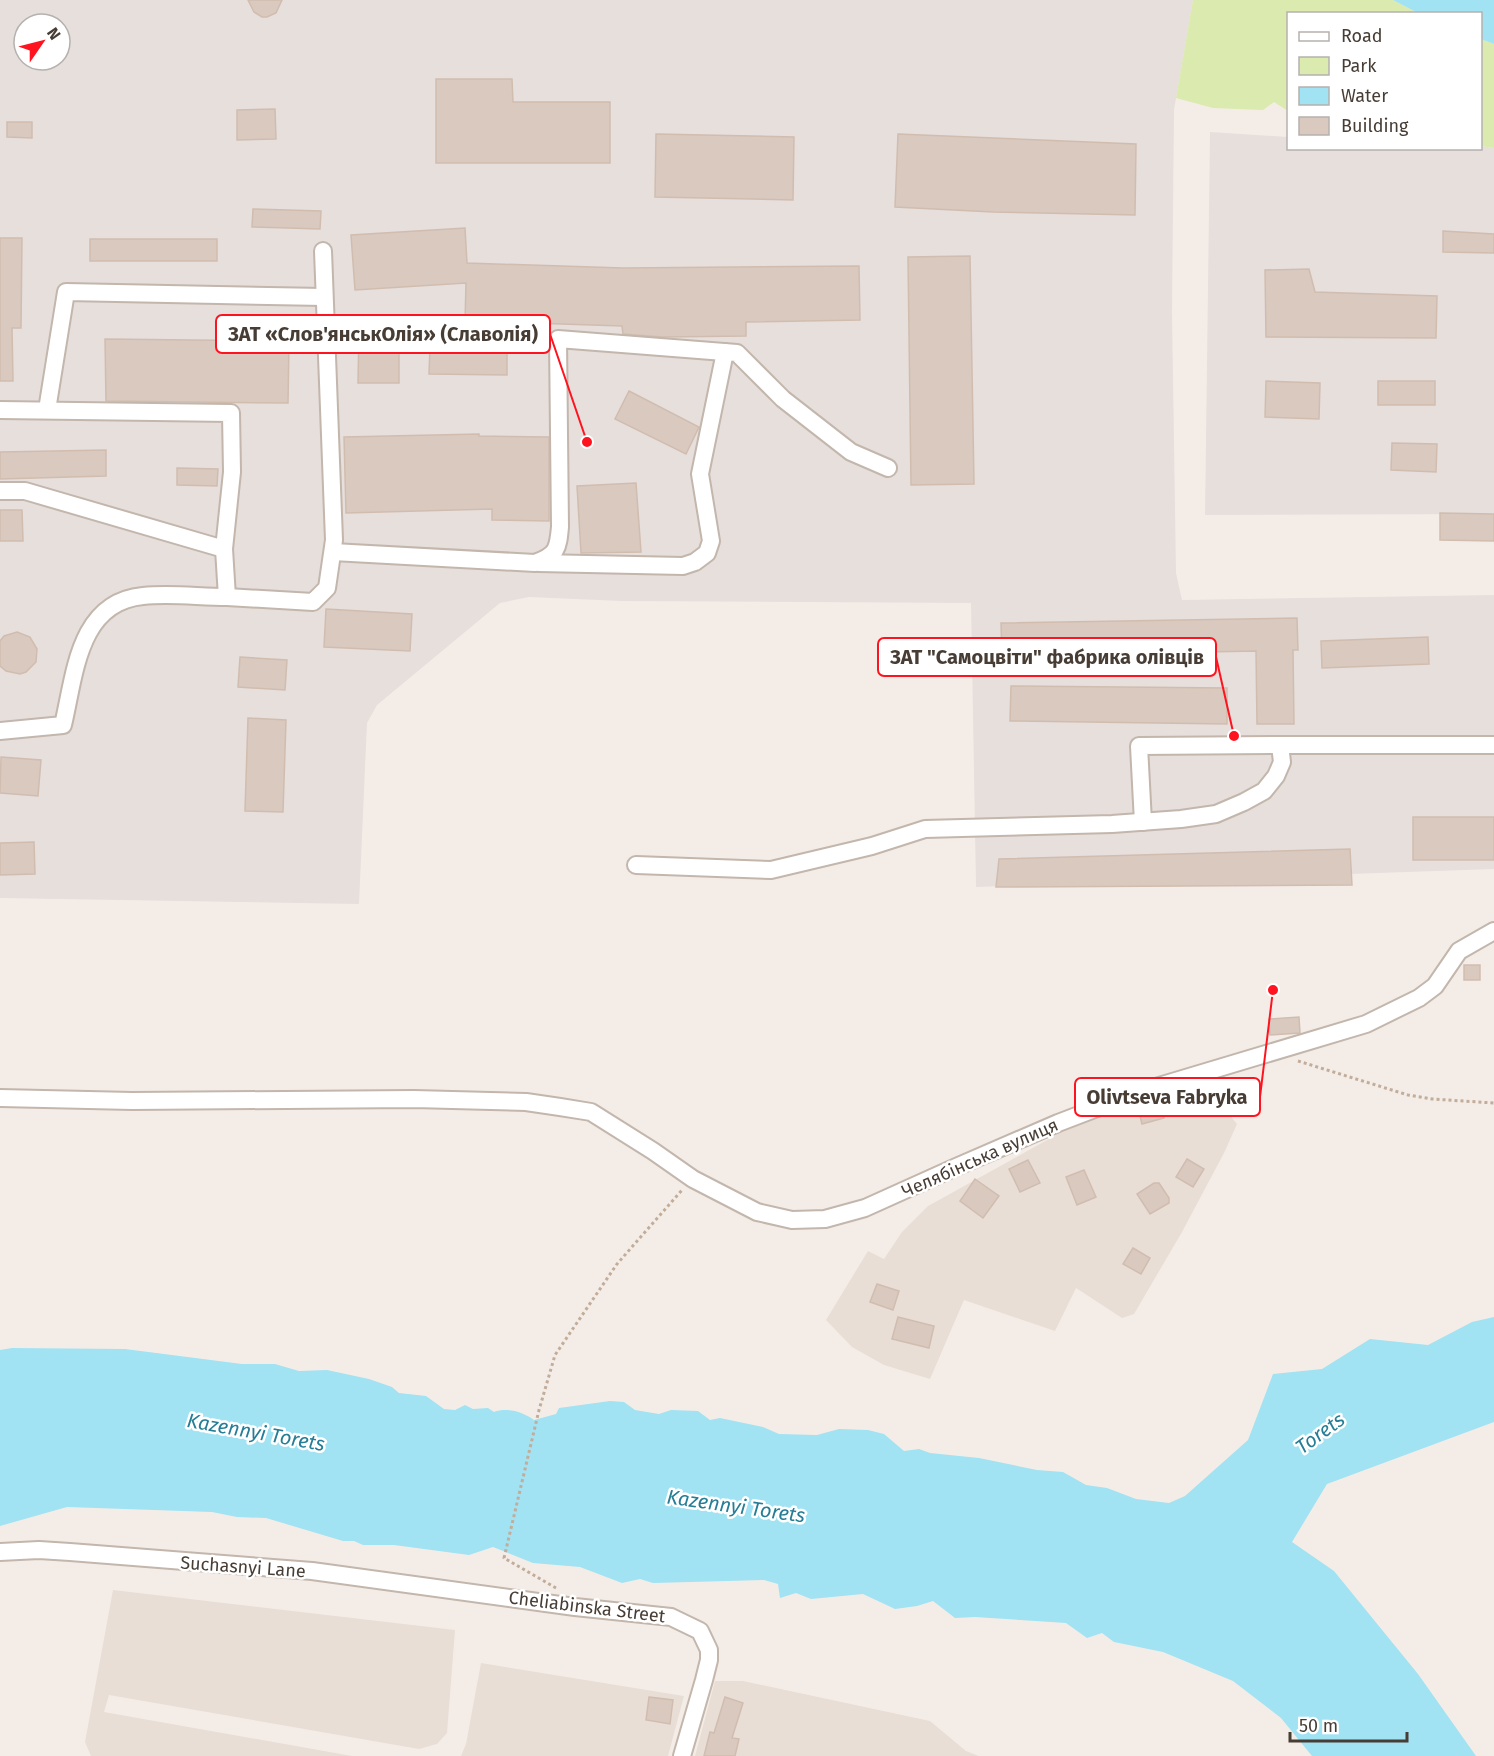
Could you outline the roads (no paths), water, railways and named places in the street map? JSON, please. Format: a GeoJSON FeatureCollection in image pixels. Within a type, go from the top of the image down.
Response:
{"type":"FeatureCollection","features":[{"type":"Feature","properties":{"kind":"street"},"geometry":{"type":"LineString","coordinates":[[0,731],[63,725],[83,644],[94,622],[107,608],[125,599],[144,596],[227,597],[313,602],[327,588],[334,540],[322,251]]}},
{"type":"Feature","properties":{"kind":"street"},"geometry":{"type":"LineString","coordinates":[[47,410],[66,292],[324,297]]}},
{"type":"Feature","properties":{"kind":"street"},"geometry":{"type":"LineString","coordinates":[[535,562],[550,557],[558,543],[560,527],[558,339],[737,353],[783,399],[851,452],[888,468]]}},
{"type":"Feature","properties":{"kind":"street"},"geometry":{"type":"LineString","coordinates":[[333,552],[535,562],[682,566],[694,562],[707,553],[711,541],[699,474],[725,352]]}},
{"type":"Feature","properties":{"kind":"street"},"geometry":{"type":"LineString","coordinates":[[0,410],[231,413],[231,472],[224,549],[227,597]]}},
{"type":"Feature","properties":{"kind":"street"},"geometry":{"type":"LineString","coordinates":[[0,491],[25,492],[224,549]]}},
{"type":"Feature","properties":{"kind":"street"},"geometry":{"type":"LineString","coordinates":[[636,864],[771,870],[872,846],[925,829],[1143,822],[1216,814],[1264,791],[1276,776],[1281,762],[1280,745]]}},
{"type":"Feature","properties":{"kind":"street"},"geometry":{"type":"LineString","coordinates":[[1143,822],[1139,746],[1494,745]]}},
{"type":"Feature","properties":{"kind":"street","name":"Челябінська вулиця"},"geometry":{"type":"LineString","coordinates":[[0,1098],[132,1101],[414,1099],[526,1102],[591,1112],[653,1150],[693,1179],[757,1212],[792,1220],[825,1219],[865,1208],[1058,1123],[1139,1092],[1366,1024],[1419,998],[1435,986],[1459,951],[1494,931]]}},
{"type":"Feature","properties":{"kind":"street","name":"Suchasnyi Lane"},"geometry":{"type":"LineString","coordinates":[[0,1552],[39,1550],[312,1572],[485,1594]]}},
{"type":"Feature","properties":{"kind":"street","name":"Cheliabinska Street"},"geometry":{"type":"LineString","coordinates":[[485,1594],[575,1607],[671,1617],[700,1631],[709,1650],[710,1660],[682,1756]]}},
{"type":"Feature","properties":{"kind":"water"},"geometry":{"type":"Polygon","coordinates":[[[1393,0],[1494,0],[1494,44],[1482,39],[1482,12],[1416,12],[1393,0]]]}},
{"type":"Feature","properties":{"kind":"water"},"geometry":{"type":"Polygon","coordinates":[[[1494,1317],[1494,1422],[1327,1484],[1292,1542],[1334,1571],[1418,1674],[1476,1756],[1312,1756],[1281,1718],[1233,1681],[1163,1652],[1114,1642],[1102,1633],[1087,1638],[1066,1623],[975,1617],[955,1618],[933,1601],[895,1609],[863,1594],[811,1599],[796,1593],[780,1598],[778,1584],[764,1580],[653,1583],[640,1579],[622,1583],[580,1567],[533,1563],[493,1547],[469,1555],[394,1545],[363,1545],[266,1518],[237,1517],[212,1512],[67,1507],[0,1526],[0,1350],[12,1348],[125,1349],[242,1364],[275,1364],[299,1371],[327,1370],[369,1379],[392,1387],[399,1393],[426,1396],[444,1409],[455,1410],[465,1405],[473,1409],[488,1408],[494,1412],[509,1410],[534,1420],[556,1414],[559,1408],[610,1401],[624,1402],[635,1410],[659,1414],[671,1410],[698,1411],[710,1420],[720,1418],[763,1427],[779,1434],[817,1435],[839,1429],[868,1430],[884,1434],[904,1451],[919,1449],[930,1453],[979,1458],[1037,1470],[1063,1472],[1086,1485],[1107,1488],[1136,1499],[1169,1503],[1185,1496],[1248,1440],[1273,1374],[1322,1369],[1370,1339],[1428,1345],[1472,1322],[1494,1317]]]}},
{"type":"Feature","properties":{"kind":"place","name":"ЗАТ «Слов'янськОлія» (Славолія)"},"geometry":{"type":"Point","coordinates":[587,442]}},
{"type":"Feature","properties":{"kind":"place","name":"ЗАТ \"Самоцвіти\" фабрика олівців"},"geometry":{"type":"Point","coordinates":[1234,736]}},
{"type":"Feature","properties":{"kind":"place","name":"Olivtseva Fabryka"},"geometry":{"type":"Point","coordinates":[1273,990]}},
{"type":"Feature","properties":{"kind":"water label","name":"Kazennyi Torets"},"geometry":{"type":"Point","coordinates":[256,1432]}},
{"type":"Feature","properties":{"kind":"water label","name":"Torets"},"geometry":{"type":"Point","coordinates":[1320,1433]}},
{"type":"Feature","properties":{"kind":"water label","name":"Kazennyi Torets"},"geometry":{"type":"Point","coordinates":[736,1506]}}]}
